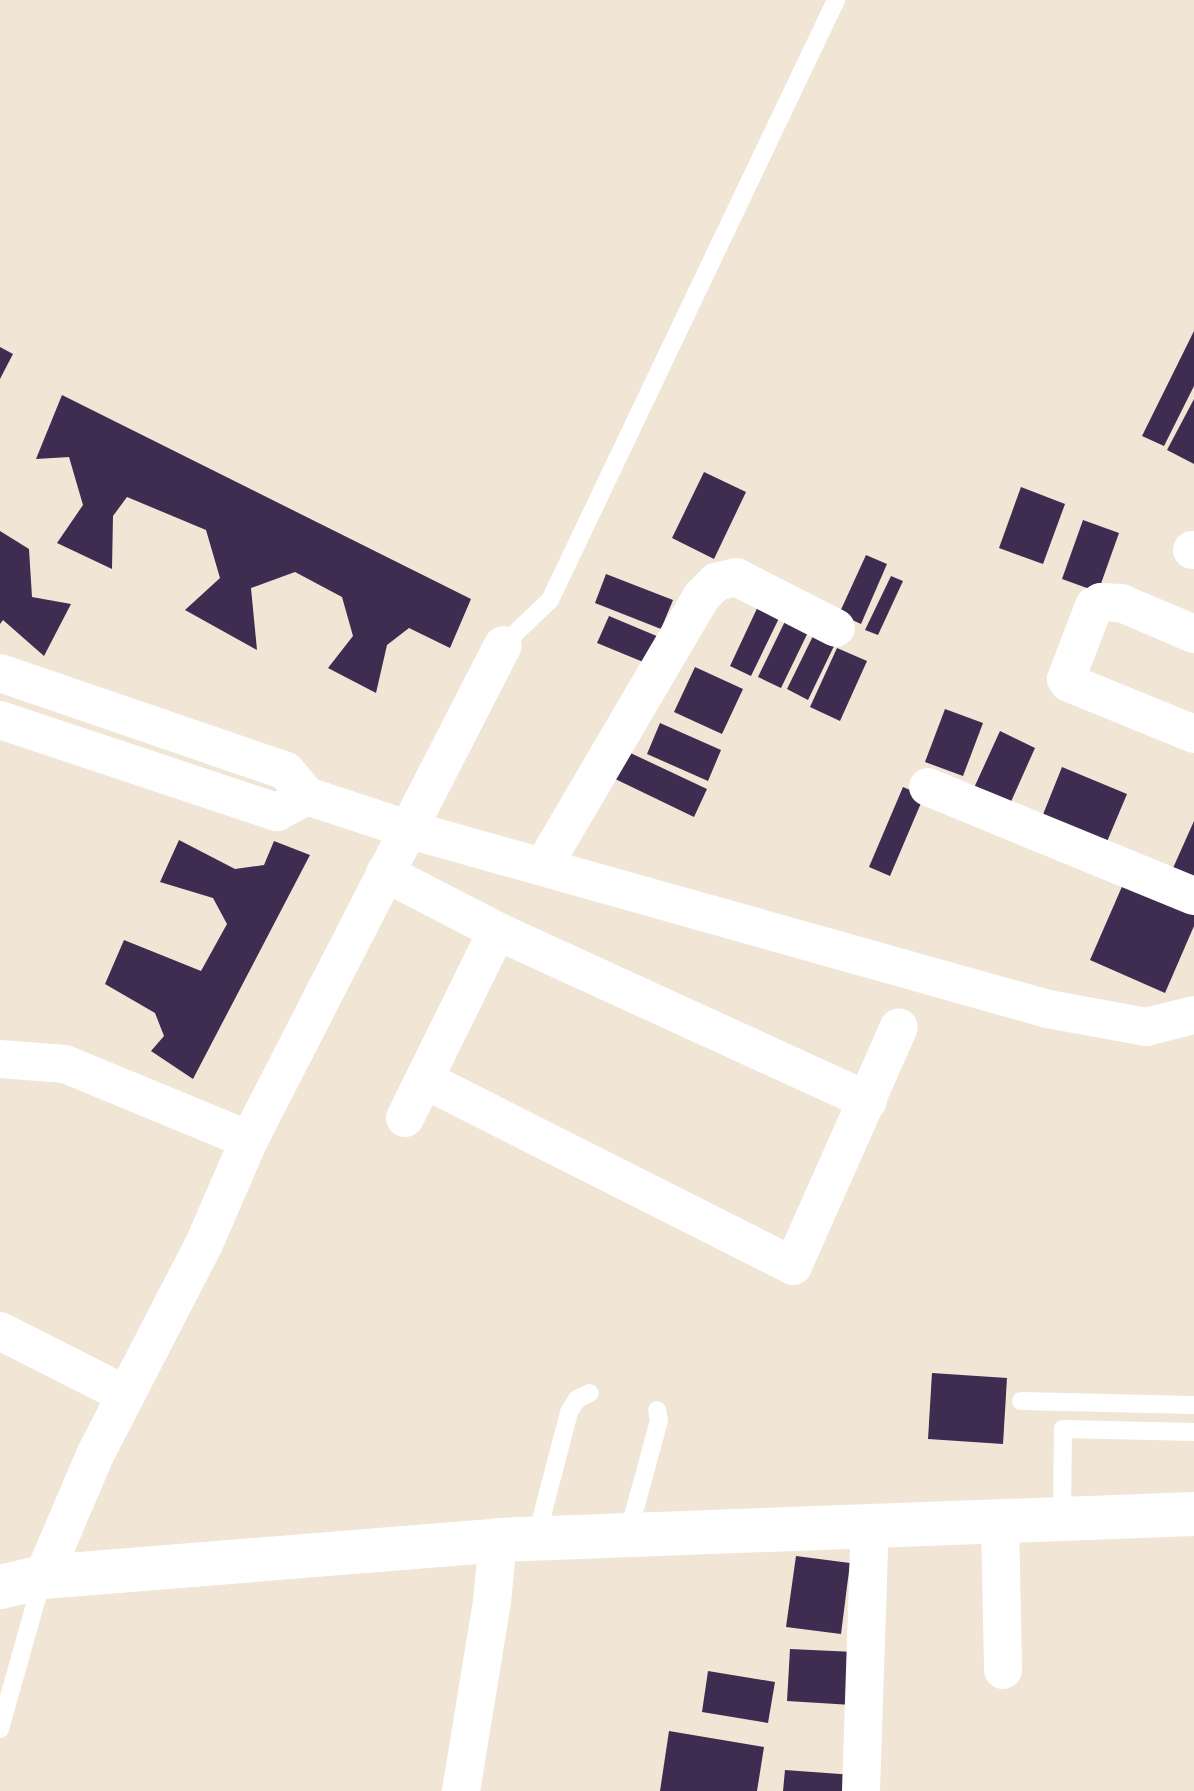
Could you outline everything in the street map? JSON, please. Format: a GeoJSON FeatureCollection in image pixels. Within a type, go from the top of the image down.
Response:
{"type":"FeatureCollection","features":[{"type":"Feature","properties":{"kind":"main road"},"geometry":{"type":"LineString","coordinates":[[0,1587],[43,1577],[517,1540],[1194,1514]]}},
{"type":"Feature","properties":{"kind":"street"},"geometry":{"type":"LineString","coordinates":[[544,865],[702,596],[716,582],[736,577],[836,628]]}},
{"type":"Feature","properties":{"kind":"street"},"geometry":{"type":"LineString","coordinates":[[1194,634],[1121,603],[1101,602],[1094,606],[1066,679],[1069,683],[1194,734]]}},
{"type":"Feature","properties":{"kind":"street"},"geometry":{"type":"LineString","coordinates":[[43,1577],[96,1453],[204,1244],[249,1140],[503,645]]}},
{"type":"Feature","properties":{"kind":"street"},"geometry":{"type":"LineString","coordinates":[[0,673],[286,771],[307,796],[407,829],[1048,1009],[1146,1027],[1194,1015]]}},
{"type":"Feature","properties":{"kind":"street"},"geometry":{"type":"LineString","coordinates":[[0,720],[277,812],[307,796]]}},
{"type":"Feature","properties":{"kind":"street"},"geometry":{"type":"LineString","coordinates":[[928,787],[1194,896]]}},
{"type":"Feature","properties":{"kind":"street"},"geometry":{"type":"LineString","coordinates":[[385,873],[497,931],[868,1101]]}},
{"type":"Feature","properties":{"kind":"street"},"geometry":{"type":"LineString","coordinates":[[405,1118],[497,931]]}},
{"type":"Feature","properties":{"kind":"street"},"geometry":{"type":"LineString","coordinates":[[425,1080],[793,1266],[899,1027]]}},
{"type":"Feature","properties":{"kind":"street"},"geometry":{"type":"LineString","coordinates":[[0,1059],[65,1064],[249,1140]]}},
{"type":"Feature","properties":{"kind":"street"},"geometry":{"type":"LineString","coordinates":[[0,1331],[126,1395]]}},
{"type":"Feature","properties":{"kind":"street"},"geometry":{"type":"LineString","coordinates":[[1000,1523],[1003,1670]]}},
{"type":"Feature","properties":{"kind":"street"},"geometry":{"type":"LineString","coordinates":[[861,1791],[870,1526]]}},
{"type":"Feature","properties":{"kind":"street"},"geometry":{"type":"LineString","coordinates":[[461,1791],[492,1602],[517,1540]]}},
{"type":"Feature","properties":{"kind":"lane"},"geometry":{"type":"LineString","coordinates":[[503,645],[550,600],[836,0]]}},
{"type":"Feature","properties":{"kind":"lane"},"geometry":{"type":"LineString","coordinates":[[517,1540],[569,1412],[577,1399],[590,1393]]}},
{"type":"Feature","properties":{"kind":"lane"},"geometry":{"type":"LineString","coordinates":[[1021,1401],[1194,1405]]}},
{"type":"Feature","properties":{"kind":"lane"},"geometry":{"type":"LineString","coordinates":[[627,1535],[659,1421],[657,1410]]}},
{"type":"Feature","properties":{"kind":"lane"},"geometry":{"type":"LineString","coordinates":[[1062,1519],[1063,1429],[1194,1432]]}},
{"type":"Feature","properties":{"kind":"lane"},"geometry":{"type":"LineString","coordinates":[[0,1729],[43,1577]]}},
{"type":"Feature","properties":{"kind":"building"},"geometry":{"type":"Polygon","coordinates":[[[1194,331],[1194,386],[1164,446],[1142,436],[1194,331]]]}},
{"type":"Feature","properties":{"kind":"building"},"geometry":{"type":"Polygon","coordinates":[[[0,347],[13,354],[0,379],[0,347]]]}},
{"type":"Feature","properties":{"kind":"building"},"geometry":{"type":"Polygon","coordinates":[[[62,395],[471,599],[450,648],[409,628],[387,645],[376,693],[328,668],[353,636],[342,597],[295,572],[251,588],[257,650],[185,610],[220,578],[206,530],[127,497],[113,516],[112,569],[57,543],[83,505],[69,457],[36,459],[62,395]]]}},
{"type":"Feature","properties":{"kind":"building"},"geometry":{"type":"Polygon","coordinates":[[[1194,399],[1194,464],[1167,450],[1194,399]]]}},
{"type":"Feature","properties":{"kind":"building"},"geometry":{"type":"Polygon","coordinates":[[[704,472],[746,492],[714,559],[672,538],[704,472]]]}},
{"type":"Feature","properties":{"kind":"building"},"geometry":{"type":"Polygon","coordinates":[[[1021,487],[1065,504],[1043,564],[999,548],[1021,487]]]}},
{"type":"Feature","properties":{"kind":"building"},"geometry":{"type":"Polygon","coordinates":[[[1083,520],[1119,533],[1098,592],[1062,579],[1083,520]]]}},
{"type":"Feature","properties":{"kind":"building"},"geometry":{"type":"Polygon","coordinates":[[[0,531],[29,549],[32,597],[71,604],[44,656],[3,620],[0,624],[0,531]]]}},
{"type":"Feature","properties":{"kind":"building"},"geometry":{"type":"Polygon","coordinates":[[[866,555],[887,564],[861,624],[839,614],[866,555]]]}},
{"type":"Feature","properties":{"kind":"building"},"geometry":{"type":"Polygon","coordinates":[[[606,574],[673,600],[661,629],[595,603],[606,574]]]}},
{"type":"Feature","properties":{"kind":"building"},"geometry":{"type":"Polygon","coordinates":[[[891,576],[903,581],[878,635],[865,630],[891,576]]]}},
{"type":"Feature","properties":{"kind":"building"},"geometry":{"type":"Polygon","coordinates":[[[760,602],[782,612],[751,676],[730,666],[760,602]]]}},
{"type":"Feature","properties":{"kind":"building"},"geometry":{"type":"Polygon","coordinates":[[[789,613],[812,624],[781,688],[758,677],[789,613]]]}},
{"type":"Feature","properties":{"kind":"building"},"geometry":{"type":"Polygon","coordinates":[[[609,616],[659,637],[648,664],[597,643],[609,616]]]}},
{"type":"Feature","properties":{"kind":"building"},"geometry":{"type":"Polygon","coordinates":[[[814,634],[835,644],[808,700],[787,689],[814,634]]]}},
{"type":"Feature","properties":{"kind":"building"},"geometry":{"type":"Polygon","coordinates":[[[837,648],[867,661],[840,721],[810,707],[837,648]]]}},
{"type":"Feature","properties":{"kind":"building"},"geometry":{"type":"Polygon","coordinates":[[[695,667],[743,689],[722,734],[674,712],[695,667]]]}},
{"type":"Feature","properties":{"kind":"building"},"geometry":{"type":"Polygon","coordinates":[[[945,709],[983,723],[963,776],[925,762],[945,709]]]}},
{"type":"Feature","properties":{"kind":"building"},"geometry":{"type":"Polygon","coordinates":[[[660,723],[721,750],[708,781],[647,754],[660,723]]]}},
{"type":"Feature","properties":{"kind":"building"},"geometry":{"type":"Polygon","coordinates":[[[1000,731],[1035,748],[1009,806],[973,790],[1000,731]]]}},
{"type":"Feature","properties":{"kind":"building"},"geometry":{"type":"Polygon","coordinates":[[[622,749],[707,789],[694,817],[609,776],[622,749]]]}},
{"type":"Feature","properties":{"kind":"building"},"geometry":{"type":"Polygon","coordinates":[[[1062,767],[1127,794],[1106,844],[1042,817],[1062,767]]]}},
{"type":"Feature","properties":{"kind":"building"},"geometry":{"type":"Polygon","coordinates":[[[903,787],[924,796],[890,876],[869,867],[903,787]]]}},
{"type":"Feature","properties":{"kind":"building"},"geometry":{"type":"Polygon","coordinates":[[[1194,821],[1194,888],[1169,877],[1194,821]]]}},
{"type":"Feature","properties":{"kind":"building"},"geometry":{"type":"Polygon","coordinates":[[[179,840],[235,869],[264,865],[274,841],[310,855],[193,1079],[151,1051],[164,1036],[155,1013],[105,984],[124,940],[201,971],[227,924],[213,898],[160,882],[179,840]]]}},
{"type":"Feature","properties":{"kind":"building"},"geometry":{"type":"Polygon","coordinates":[[[1124,882],[1194,912],[1194,926],[1165,993],[1090,960],[1124,882]]]}},
{"type":"Feature","properties":{"kind":"building"},"geometry":{"type":"Polygon","coordinates":[[[932,1373],[1007,1378],[1003,1444],[928,1439],[932,1373]]]}},
{"type":"Feature","properties":{"kind":"building"},"geometry":{"type":"Polygon","coordinates":[[[796,1556],[850,1563],[841,1634],[786,1627],[796,1556]]]}},
{"type":"Feature","properties":{"kind":"building"},"geometry":{"type":"Polygon","coordinates":[[[790,1649],[855,1652],[852,1705],[787,1701],[790,1649]]]}},
{"type":"Feature","properties":{"kind":"building"},"geometry":{"type":"Polygon","coordinates":[[[708,1671],[775,1682],[768,1723],[702,1712],[708,1671]]]}},
{"type":"Feature","properties":{"kind":"building"},"geometry":{"type":"Polygon","coordinates":[[[669,1731],[764,1747],[757,1791],[660,1791],[669,1731]]]}},
{"type":"Feature","properties":{"kind":"building"},"geometry":{"type":"Polygon","coordinates":[[[785,1770],[854,1775],[853,1791],[783,1791],[785,1770]]]}}]}
